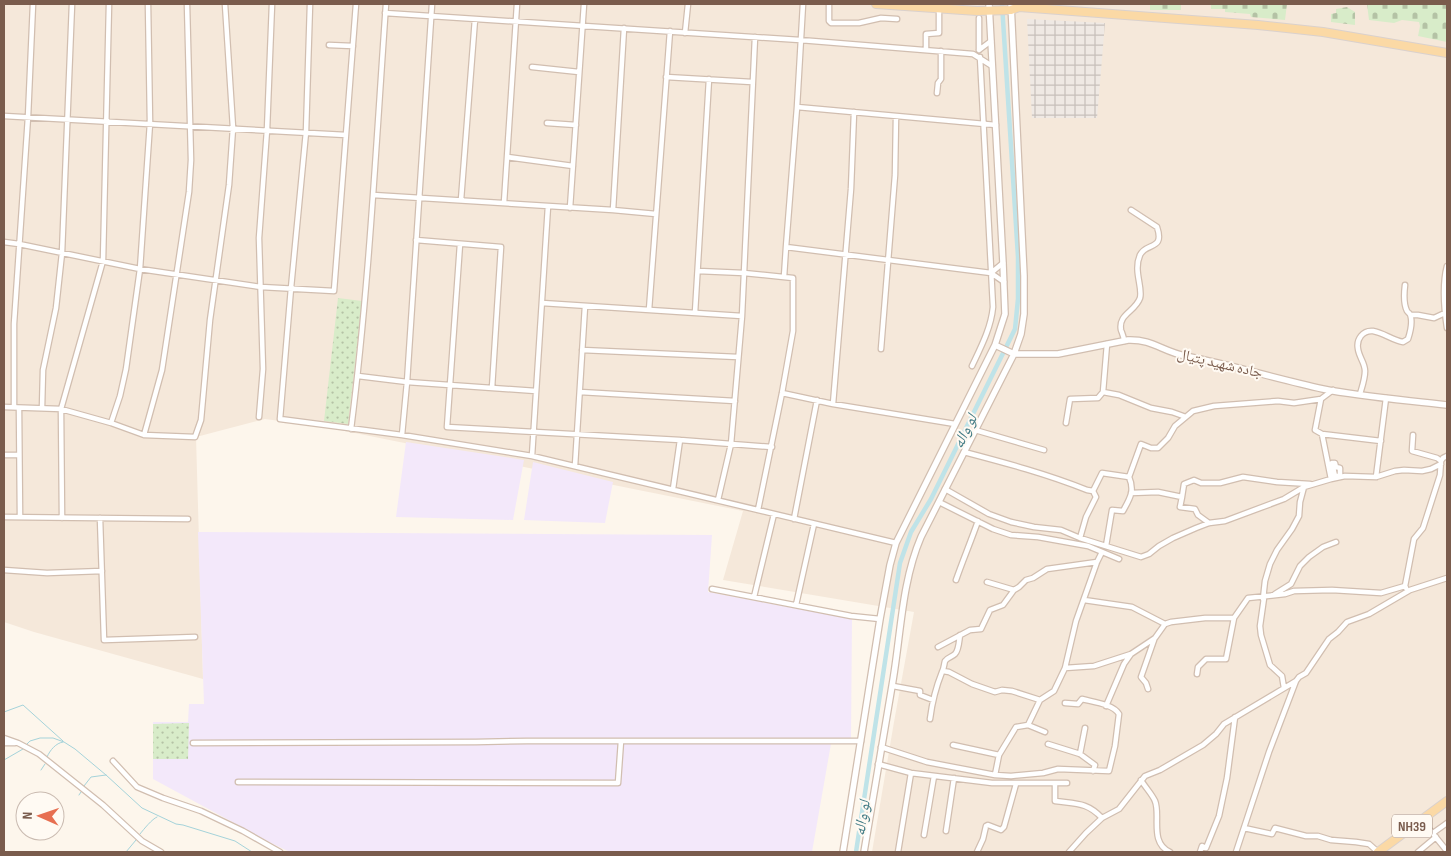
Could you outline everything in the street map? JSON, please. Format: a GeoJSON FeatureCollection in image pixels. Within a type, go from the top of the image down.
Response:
{"type":"FeatureCollection","features":[{"type":"Feature","properties":{"kind":"main road"},"geometry":{"type":"LineString","coordinates":[[876,4],[990,9],[1019,8],[1258,25],[1447,53]]}},
{"type":"Feature","properties":{"kind":"main road"},"geometry":{"type":"LineString","coordinates":[[1321,34],[1447,57]]}},
{"type":"Feature","properties":{"kind":"main road","name":"NH39"},"geometry":{"type":"LineString","coordinates":[[1378,852],[1447,801]]}},
{"type":"Feature","properties":{"kind":"street"},"geometry":{"type":"LineString","coordinates":[[20,517],[19,455],[13,356],[33,4]]}},
{"type":"Feature","properties":{"kind":"street"},"geometry":{"type":"LineString","coordinates":[[42,408],[43,370],[56,308],[62,253],[72,4]]}},
{"type":"Feature","properties":{"kind":"street"},"geometry":{"type":"LineString","coordinates":[[62,518],[61,409],[103,261],[109,4]]}},
{"type":"Feature","properties":{"kind":"street"},"geometry":{"type":"LineString","coordinates":[[111,423],[126,369],[140,269],[150,124],[148,4]]}},
{"type":"Feature","properties":{"kind":"street"},"geometry":{"type":"LineString","coordinates":[[144,435],[162,370],[189,192],[191,126],[187,4]]}},
{"type":"Feature","properties":{"kind":"street"},"geometry":{"type":"LineString","coordinates":[[4,408],[61,409],[111,423],[144,435],[195,437],[201,420],[210,320],[229,185],[233,128],[225,4]]}},
{"type":"Feature","properties":{"kind":"street"},"geometry":{"type":"LineString","coordinates":[[259,417],[263,369],[259,238],[267,130],[272,4]]}},
{"type":"Feature","properties":{"kind":"street"},"geometry":{"type":"LineString","coordinates":[[310,4],[306,132],[280,419],[402,435],[532,456],[896,543]]}},
{"type":"Feature","properties":{"kind":"street"},"geometry":{"type":"LineString","coordinates":[[4,242],[140,269],[261,287],[334,291],[356,4]]}},
{"type":"Feature","properties":{"kind":"street"},"geometry":{"type":"LineString","coordinates":[[351,429],[358,376],[373,195],[386,4]]}},
{"type":"Feature","properties":{"kind":"street"},"geometry":{"type":"LineString","coordinates":[[402,435],[432,4]]}},
{"type":"Feature","properties":{"kind":"street"},"geometry":{"type":"LineString","coordinates":[[504,203],[517,4]]}},
{"type":"Feature","properties":{"kind":"street"},"geometry":{"type":"LineString","coordinates":[[570,208],[584,4]]}},
{"type":"Feature","properties":{"kind":"street"},"geometry":{"type":"LineString","coordinates":[[685,33],[688,4]]}},
{"type":"Feature","properties":{"kind":"street"},"geometry":{"type":"LineString","coordinates":[[784,277],[802,4]]}},
{"type":"Feature","properties":{"kind":"street"},"geometry":{"type":"LineString","coordinates":[[829,4],[829,21],[831,23],[859,23],[881,18],[897,18]]}},
{"type":"Feature","properties":{"kind":"street"},"geometry":{"type":"LineString","coordinates":[[926,50],[926,34],[939,33],[936,6]]}},
{"type":"Feature","properties":{"kind":"street"},"geometry":{"type":"LineString","coordinates":[[864,852],[893,686],[909,570],[921,537],[1021,334],[1024,314],[1024,276],[1010,8]]}},
{"type":"Feature","properties":{"kind":"street"},"geometry":{"type":"LineString","coordinates":[[843,852],[880,619],[890,564],[896,543],[955,424],[998,346],[1005,314],[990,9]]}},
{"type":"Feature","properties":{"kind":"street"},"geometry":{"type":"LineString","coordinates":[[385,13],[941,51],[973,54],[992,66]]}},
{"type":"Feature","properties":{"kind":"street"},"geometry":{"type":"LineString","coordinates":[[979,18],[979,50]]}},
{"type":"Feature","properties":{"kind":"street"},"geometry":{"type":"LineString","coordinates":[[461,200],[475,19]]}},
{"type":"Feature","properties":{"kind":"street"},"geometry":{"type":"LineString","coordinates":[[613,210],[624,28]]}},
{"type":"Feature","properties":{"kind":"street"},"geometry":{"type":"LineString","coordinates":[[649,310],[670,32]]}},
{"type":"Feature","properties":{"kind":"street"},"geometry":{"type":"LineString","coordinates":[[718,500],[731,444],[742,316],[755,37]]}},
{"type":"Feature","properties":{"kind":"street"},"geometry":{"type":"LineString","coordinates":[[973,54],[991,41]]}},
{"type":"Feature","properties":{"kind":"street"},"geometry":{"type":"LineString","coordinates":[[329,45],[353,46]]}},
{"type":"Feature","properties":{"kind":"street"},"geometry":{"type":"LineString","coordinates":[[937,93],[938,83],[941,79],[941,51]]}},
{"type":"Feature","properties":{"kind":"street"},"geometry":{"type":"LineString","coordinates":[[972,366],[984,340],[992,317],[993,307],[980,57]]}},
{"type":"Feature","properties":{"kind":"street"},"geometry":{"type":"LineString","coordinates":[[532,67],[579,72]]}},
{"type":"Feature","properties":{"kind":"street"},"geometry":{"type":"LineString","coordinates":[[666,77],[752,82]]}},
{"type":"Feature","properties":{"kind":"street"},"geometry":{"type":"LineString","coordinates":[[695,313],[709,79]]}},
{"type":"Feature","properties":{"kind":"street"},"geometry":{"type":"LineString","coordinates":[[796,107],[996,126]]}},
{"type":"Feature","properties":{"kind":"street"},"geometry":{"type":"LineString","coordinates":[[833,404],[844,254],[851,189],[854,112]]}},
{"type":"Feature","properties":{"kind":"street"},"geometry":{"type":"LineString","coordinates":[[4,116],[346,135]]}},
{"type":"Feature","properties":{"kind":"street"},"geometry":{"type":"LineString","coordinates":[[881,350],[895,175],[896,116]]}},
{"type":"Feature","properties":{"kind":"street"},"geometry":{"type":"LineString","coordinates":[[547,123],[576,125]]}},
{"type":"Feature","properties":{"kind":"street"},"geometry":{"type":"LineString","coordinates":[[507,157],[573,166]]}},
{"type":"Feature","properties":{"kind":"street"},"geometry":{"type":"LineString","coordinates":[[373,195],[656,214]]}},
{"type":"Feature","properties":{"kind":"street"},"geometry":{"type":"LineString","coordinates":[[532,456],[548,206]]}},
{"type":"Feature","properties":{"kind":"street"},"geometry":{"type":"LineString","coordinates":[[1124,341],[1121,330],[1123,318],[1134,309],[1140,299],[1137,271],[1141,253],[1154,246],[1159,240],[1160,234],[1158,227],[1131,210]]}},
{"type":"Feature","properties":{"kind":"street"},"geometry":{"type":"LineString","coordinates":[[416,240],[501,247],[492,388]]}},
{"type":"Feature","properties":{"kind":"street"},"geometry":{"type":"LineString","coordinates":[[460,244],[447,427],[680,440],[772,448]]}},
{"type":"Feature","properties":{"kind":"street"},"geometry":{"type":"LineString","coordinates":[[786,247],[991,273],[1004,282]]}},
{"type":"Feature","properties":{"kind":"street"},"geometry":{"type":"LineString","coordinates":[[991,273],[1003,263]]}},
{"type":"Feature","properties":{"kind":"street"},"geometry":{"type":"LineString","coordinates":[[1447,266],[1444,276],[1447,328]]}},
{"type":"Feature","properties":{"kind":"street"},"geometry":{"type":"LineString","coordinates":[[698,271],[793,278],[792,331],[772,448],[758,510]]}},
{"type":"Feature","properties":{"kind":"street"},"geometry":{"type":"LineString","coordinates":[[1405,286],[1405,305],[1411,315],[1434,318],[1446,312]]}},
{"type":"Feature","properties":{"kind":"street"},"geometry":{"type":"LineString","coordinates":[[542,303],[742,316]]}},
{"type":"Feature","properties":{"kind":"street"},"geometry":{"type":"LineString","coordinates":[[576,466],[585,306]]}},
{"type":"Feature","properties":{"kind":"street"},"geometry":{"type":"LineString","coordinates":[[1360,394],[1366,373],[1357,348],[1359,338],[1367,332],[1374,332],[1403,342],[1409,335],[1411,315]]}},
{"type":"Feature","properties":{"kind":"street","name":"جاده شهید پتیال"},"geometry":{"type":"LineString","coordinates":[[998,346],[1012,353],[1058,354],[1124,341],[1147,341],[1176,354],[1333,390],[1447,405]]}},
{"type":"Feature","properties":{"kind":"street"},"geometry":{"type":"LineString","coordinates":[[1066,423],[1070,400],[1098,398],[1103,392],[1107,344]]}},
{"type":"Feature","properties":{"kind":"street"},"geometry":{"type":"LineString","coordinates":[[582,350],[738,358]]}},
{"type":"Feature","properties":{"kind":"street"},"geometry":{"type":"LineString","coordinates":[[358,376],[407,382],[536,391]]}},
{"type":"Feature","properties":{"kind":"street"},"geometry":{"type":"LineString","coordinates":[[1106,546],[1112,510],[1123,511],[1130,498],[1132,485],[1129,477],[1141,444],[1151,448],[1158,448],[1168,438],[1175,426],[1193,411],[1214,406],[1278,401],[1294,403],[1321,399],[1333,390]]}},
{"type":"Feature","properties":{"kind":"street"},"geometry":{"type":"LineString","coordinates":[[580,392],[735,401]]}},
{"type":"Feature","properties":{"kind":"street"},"geometry":{"type":"LineString","coordinates":[[1103,392],[1120,395],[1151,408],[1186,417]]}},
{"type":"Feature","properties":{"kind":"street"},"geometry":{"type":"LineString","coordinates":[[782,393],[833,404],[955,424]]}},
{"type":"Feature","properties":{"kind":"street"},"geometry":{"type":"LineString","coordinates":[[1376,477],[1386,398]]}},
{"type":"Feature","properties":{"kind":"street"},"geometry":{"type":"LineString","coordinates":[[1321,399],[1314,429],[1322,434],[1381,441]]}},
{"type":"Feature","properties":{"kind":"street"},"geometry":{"type":"LineString","coordinates":[[794,519],[817,400]]}},
{"type":"Feature","properties":{"kind":"street"},"geometry":{"type":"LineString","coordinates":[[975,430],[1044,450]]}},
{"type":"Feature","properties":{"kind":"street"},"geometry":{"type":"LineString","coordinates":[[1322,434],[1331,479]]}},
{"type":"Feature","properties":{"kind":"street"},"geometry":{"type":"LineString","coordinates":[[1412,435],[1412,451],[1437,458],[1441,463]]}},
{"type":"Feature","properties":{"kind":"street"},"geometry":{"type":"LineString","coordinates":[[673,489],[680,440]]}},
{"type":"Feature","properties":{"kind":"street"},"geometry":{"type":"LineString","coordinates":[[964,452],[1050,476],[1093,491]]}},
{"type":"Feature","properties":{"kind":"street"},"geometry":{"type":"LineString","coordinates":[[4,455],[19,455]]}},
{"type":"Feature","properties":{"kind":"street"},"geometry":{"type":"LineString","coordinates":[[1407,592],[1405,586],[1414,539],[1423,528],[1434,497],[1441,463],[1443,458],[1447,456]]}},
{"type":"Feature","properties":{"kind":"street"},"geometry":{"type":"LineString","coordinates":[[945,489],[989,514],[1011,522],[1060,530],[1102,546],[1141,557],[1149,554],[1173,538],[1209,523],[1225,521],[1284,499],[1304,487],[1345,476],[1376,477],[1395,471],[1422,471],[1431,469],[1441,463]]}},
{"type":"Feature","properties":{"kind":"street"},"geometry":{"type":"LineString","coordinates":[[1093,491],[1102,473],[1129,477]]}},
{"type":"Feature","properties":{"kind":"street"},"geometry":{"type":"LineString","coordinates":[[1209,523],[1198,515],[1195,509],[1180,507],[1184,484],[1194,480],[1220,483],[1243,478],[1314,484]]}},
{"type":"Feature","properties":{"kind":"street"},"geometry":{"type":"LineString","coordinates":[[1304,487],[1299,516],[1270,564],[1265,581],[1263,599],[1291,584],[1300,566],[1323,547],[1336,542]]}},
{"type":"Feature","properties":{"kind":"street"},"geometry":{"type":"LineString","coordinates":[[1080,538],[1086,517],[1096,496],[1093,491]]}},
{"type":"Feature","properties":{"kind":"street"},"geometry":{"type":"LineString","coordinates":[[1131,493],[1158,492],[1182,497]]}},
{"type":"Feature","properties":{"kind":"street"},"geometry":{"type":"LineString","coordinates":[[939,502],[1011,535],[1038,537],[1088,546],[1119,559]]}},
{"type":"Feature","properties":{"kind":"street"},"geometry":{"type":"LineString","coordinates":[[754,598],[774,514]]}},
{"type":"Feature","properties":{"kind":"street"},"geometry":{"type":"LineString","coordinates":[[4,517],[188,519]]}},
{"type":"Feature","properties":{"kind":"street"},"geometry":{"type":"LineString","coordinates":[[100,518],[104,640],[195,638]]}},
{"type":"Feature","properties":{"kind":"street"},"geometry":{"type":"LineString","coordinates":[[956,580],[978,521]]}},
{"type":"Feature","properties":{"kind":"street"},"geometry":{"type":"LineString","coordinates":[[796,605],[814,524]]}},
{"type":"Feature","properties":{"kind":"street"},"geometry":{"type":"LineString","coordinates":[[1028,726],[1040,700],[1054,690],[1064,668],[1076,621],[1102,552]]}},
{"type":"Feature","properties":{"kind":"street"},"geometry":{"type":"LineString","coordinates":[[938,647],[970,630],[981,629],[989,612],[1004,605],[1014,590],[1026,580],[1047,569],[1097,562]]}},
{"type":"Feature","properties":{"kind":"street"},"geometry":{"type":"LineString","coordinates":[[4,570],[47,573],[102,571]]}},
{"type":"Feature","properties":{"kind":"street"},"geometry":{"type":"LineString","coordinates":[[1069,852],[1102,818],[1119,809],[1145,776],[1160,770],[1203,745],[1224,724],[1296,681],[1306,673],[1328,639],[1347,622],[1369,614],[1407,592],[1447,578]]}},
{"type":"Feature","properties":{"kind":"street"},"geometry":{"type":"LineString","coordinates":[[987,582],[1014,590]]}},
{"type":"Feature","properties":{"kind":"street"},"geometry":{"type":"LineString","coordinates":[[1197,674],[1198,667],[1206,659],[1226,659],[1234,618],[1248,598],[1294,592],[1332,590],[1381,593],[1405,586]]}},
{"type":"Feature","properties":{"kind":"street"},"geometry":{"type":"LineString","coordinates":[[712,589],[851,616],[880,619]]}},
{"type":"Feature","properties":{"kind":"street"},"geometry":{"type":"LineString","coordinates":[[1264,597],[1260,626],[1262,641],[1270,664],[1282,676],[1284,688]]}},
{"type":"Feature","properties":{"kind":"street"},"geometry":{"type":"LineString","coordinates":[[1084,600],[1132,607],[1165,624]]}},
{"type":"Feature","properties":{"kind":"street"},"geometry":{"type":"LineString","coordinates":[[1148,689],[1141,677],[1155,638],[1165,624],[1205,618],[1234,618]]}},
{"type":"Feature","properties":{"kind":"street"},"geometry":{"type":"LineString","coordinates":[[930,719],[938,679],[947,658],[953,656],[957,651],[960,635]]}},
{"type":"Feature","properties":{"kind":"street"},"geometry":{"type":"LineString","coordinates":[[1106,706],[1124,664],[1132,654],[1155,638]]}},
{"type":"Feature","properties":{"kind":"street"},"geometry":{"type":"LineString","coordinates":[[1064,668],[1094,666],[1132,654]]}},
{"type":"Feature","properties":{"kind":"street"},"geometry":{"type":"LineString","coordinates":[[943,671],[995,692],[1002,690],[1012,691],[1040,700]]}},
{"type":"Feature","properties":{"kind":"street"},"geometry":{"type":"LineString","coordinates":[[1236,852],[1269,752],[1296,681]]}},
{"type":"Feature","properties":{"kind":"street"},"geometry":{"type":"LineString","coordinates":[[893,686],[920,691],[920,695],[933,700]]}},
{"type":"Feature","properties":{"kind":"street"},"geometry":{"type":"LineString","coordinates":[[882,747],[927,762],[995,775],[1011,776],[1043,773],[1058,769],[1109,771],[1115,746],[1119,712],[1113,707],[1082,699],[1078,704],[1065,703]]}},
{"type":"Feature","properties":{"kind":"street"},"geometry":{"type":"LineString","coordinates":[[1200,852],[1202,846],[1206,848],[1219,816],[1227,778],[1235,717]]}},
{"type":"Feature","properties":{"kind":"street"},"geometry":{"type":"LineString","coordinates":[[995,775],[999,755],[1016,727],[1028,726],[1044,732]]}},
{"type":"Feature","properties":{"kind":"street"},"geometry":{"type":"LineString","coordinates":[[1080,754],[1085,728]]}},
{"type":"Feature","properties":{"kind":"street"},"geometry":{"type":"LineString","coordinates":[[4,738],[39,754],[103,805],[142,841],[161,852]]}},
{"type":"Feature","properties":{"kind":"street"},"geometry":{"type":"LineString","coordinates":[[238,782],[618,783],[621,741]]}},
{"type":"Feature","properties":{"kind":"street"},"geometry":{"type":"LineString","coordinates":[[193,743],[861,741]]}},
{"type":"Feature","properties":{"kind":"street"},"geometry":{"type":"LineString","coordinates":[[4,743],[18,743]]}},
{"type":"Feature","properties":{"kind":"street"},"geometry":{"type":"LineString","coordinates":[[1048,744],[1080,754],[1095,765],[1093,771]]}},
{"type":"Feature","properties":{"kind":"street"},"geometry":{"type":"LineString","coordinates":[[953,745],[999,755]]}},
{"type":"Feature","properties":{"kind":"street"},"geometry":{"type":"LineString","coordinates":[[113,761],[137,787],[201,811],[243,831],[280,852]]}},
{"type":"Feature","properties":{"kind":"street"},"geometry":{"type":"LineString","coordinates":[[878,764],[911,773],[992,783],[1068,783]]}},
{"type":"Feature","properties":{"kind":"street"},"geometry":{"type":"LineString","coordinates":[[898,852],[911,773]]}},
{"type":"Feature","properties":{"kind":"street"},"geometry":{"type":"LineString","coordinates":[[924,834],[934,776]]}},
{"type":"Feature","properties":{"kind":"street"},"geometry":{"type":"LineString","coordinates":[[946,831],[954,778]]}},
{"type":"Feature","properties":{"kind":"street"},"geometry":{"type":"LineString","coordinates":[[1141,780],[1155,802],[1157,835],[1165,852]]}},
{"type":"Feature","properties":{"kind":"street"},"geometry":{"type":"LineString","coordinates":[[1055,783],[1055,801],[1087,806],[1102,818]]}},
{"type":"Feature","properties":{"kind":"street"},"geometry":{"type":"LineString","coordinates":[[977,852],[986,826],[1001,830],[1004,827],[1016,784]]}},
{"type":"Feature","properties":{"kind":"street"},"geometry":{"type":"LineString","coordinates":[[1421,819],[1447,851]]}},
{"type":"Feature","properties":{"kind":"street"},"geometry":{"type":"LineString","coordinates":[[1418,852],[1447,822]]}},
{"type":"Feature","properties":{"kind":"street"},"geometry":{"type":"LineString","coordinates":[[1244,828],[1272,834],[1275,828],[1306,836],[1318,836],[1331,840],[1369,844],[1378,852]]}},
{"type":"Feature","properties":{"kind":"shaded area"},"geometry":{"type":"Polygon","coordinates":[[[4,4],[1447,4],[1447,852],[872,852],[914,612],[723,580],[743,511],[325,427],[265,419],[196,437],[203,679],[4,622],[4,4]]]}},
{"type":"Feature","properties":{"kind":"shaded area"},"geometry":{"type":"Polygon","coordinates":[[[1027,19],[1105,23],[1097,118],[1032,118],[1027,19]]]}},
{"type":"Feature","properties":{"kind":"shaded area"},"geometry":{"type":"Polygon","coordinates":[[[406,442],[524,460],[513,520],[396,517],[406,442]]]}},
{"type":"Feature","properties":{"kind":"shaded area"},"geometry":{"type":"Polygon","coordinates":[[[533,462],[613,482],[605,523],[524,520],[533,462]]]}},
{"type":"Feature","properties":{"kind":"shaded area"},"geometry":{"type":"Polygon","coordinates":[[[198,532],[712,535],[708,592],[852,619],[851,738],[832,738],[812,852],[290,852],[271,843],[153,779],[153,722],[188,722],[189,704],[204,704],[198,532]]]}},
{"type":"Feature","properties":{"kind":"green space"},"geometry":{"type":"Polygon","coordinates":[[[1135,4],[1181,4],[1181,10],[1150,10],[1150,5],[1135,4]]]}},
{"type":"Feature","properties":{"kind":"green space"},"geometry":{"type":"Polygon","coordinates":[[[1211,4],[1287,4],[1285,20],[1251,17],[1250,14],[1225,12],[1225,9],[1211,9],[1211,4]]]}},
{"type":"Feature","properties":{"kind":"green space"},"geometry":{"type":"Polygon","coordinates":[[[1367,4],[1447,4],[1447,42],[1418,36],[1419,22],[1402,20],[1394,23],[1369,20],[1367,4]]]}},
{"type":"Feature","properties":{"kind":"green space"},"geometry":{"type":"Polygon","coordinates":[[[1347,7],[1355,12],[1355,25],[1331,22],[1331,14],[1336,13],[1336,9],[1347,7]]]}},
{"type":"Feature","properties":{"kind":"green space"},"geometry":{"type":"Polygon","coordinates":[[[338,298],[362,301],[348,424],[324,421],[338,298]]]}},
{"type":"Feature","properties":{"kind":"green space"},"geometry":{"type":"Polygon","coordinates":[[[189,723],[188,759],[153,759],[153,724],[189,723]]]}},
{"type":"Feature","properties":{"kind":"waterway","name":"لو واله"},"geometry":{"type":"LineString","coordinates":[[856,852],[900,563],[911,532],[931,499],[1015,329],[1018,299],[1018,257],[1002,4]]}},
{"type":"Feature","properties":{"kind":"waterway"},"geometry":{"type":"LineString","coordinates":[[4,712],[23,705],[63,741]]}},
{"type":"Feature","properties":{"kind":"waterway"},"geometry":{"type":"LineString","coordinates":[[27,744],[40,738],[53,738],[64,742],[106,775],[142,808],[176,824],[235,841],[252,852]]}},
{"type":"Feature","properties":{"kind":"waterway"},"geometry":{"type":"LineString","coordinates":[[47,757],[54,747],[63,742]]}},
{"type":"Feature","properties":{"kind":"waterway"},"geometry":{"type":"LineString","coordinates":[[4,760],[23,749]]}},
{"type":"Feature","properties":{"kind":"waterway"},"geometry":{"type":"LineString","coordinates":[[41,770],[45,764]]}},
{"type":"Feature","properties":{"kind":"waterway"},"geometry":{"type":"LineString","coordinates":[[84,786],[91,777],[106,775]]}},
{"type":"Feature","properties":{"kind":"waterway"},"geometry":{"type":"LineString","coordinates":[[140,834],[157,817]]}},
{"type":"Feature","properties":{"kind":"waterway"},"geometry":{"type":"LineString","coordinates":[[126,852],[136,840]]}}]}
